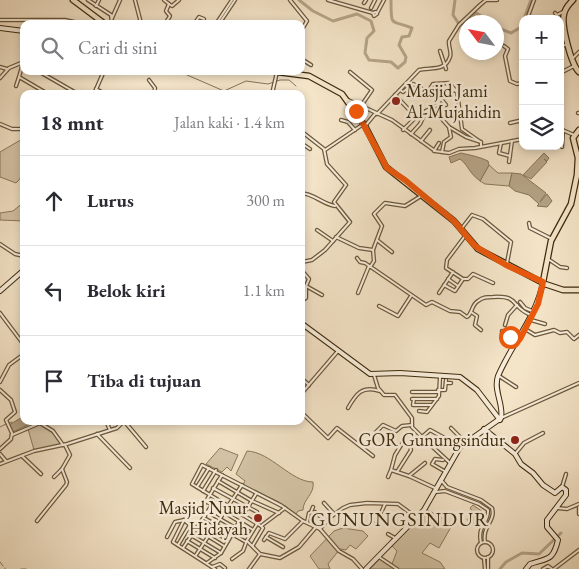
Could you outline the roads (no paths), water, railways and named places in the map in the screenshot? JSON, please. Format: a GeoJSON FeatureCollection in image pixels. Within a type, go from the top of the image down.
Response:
{"type":"FeatureCollection","features":[{"type":"Feature","properties":{"kind":"main road"},"geometry":{"type":"LineString","coordinates":[[73,0],[100,20]]}},
{"type":"Feature","properties":{"kind":"main road"},"geometry":{"type":"LineString","coordinates":[[571,0],[563,19],[571,60],[579,72]]}},
{"type":"Feature","properties":{"kind":"main road"},"geometry":{"type":"LineString","coordinates":[[304,75],[324,82],[348,100],[365,125],[386,167],[462,228],[475,246],[506,265],[543,282],[563,290],[579,290]]}},
{"type":"Feature","properties":{"kind":"main road"},"geometry":{"type":"LineString","coordinates":[[543,282],[552,239],[571,204],[577,183],[578,154],[574,135],[579,130]]}},
{"type":"Feature","properties":{"kind":"street"},"geometry":{"type":"LineString","coordinates":[[88,0],[112,18],[120,0]]}},
{"type":"Feature","properties":{"kind":"street"},"geometry":{"type":"LineString","coordinates":[[96,6],[100,0]]}},
{"type":"Feature","properties":{"kind":"street"},"geometry":{"type":"LineString","coordinates":[[135,0],[139,20]]}},
{"type":"Feature","properties":{"kind":"street"},"geometry":{"type":"LineString","coordinates":[[164,0],[172,6],[179,0]]}},
{"type":"Feature","properties":{"kind":"street"},"geometry":{"type":"LineString","coordinates":[[221,20],[234,0]]}},
{"type":"Feature","properties":{"kind":"street"},"geometry":{"type":"LineString","coordinates":[[290,0],[307,21],[305,24]]}},
{"type":"Feature","properties":{"kind":"street"},"geometry":{"type":"LineString","coordinates":[[328,0],[377,13],[384,0]]}},
{"type":"Feature","properties":{"kind":"street"},"geometry":{"type":"LineString","coordinates":[[371,8],[375,0]]}},
{"type":"Feature","properties":{"kind":"street"},"geometry":{"type":"LineString","coordinates":[[325,150],[365,125],[419,70],[433,70],[445,64],[451,54],[449,41],[462,22],[484,2],[497,0]]}},
{"type":"Feature","properties":{"kind":"street"},"geometry":{"type":"LineString","coordinates":[[528,15],[534,0]]}},
{"type":"Feature","properties":{"kind":"street"},"geometry":{"type":"LineString","coordinates":[[168,20],[170,16],[166,11],[169,4]]}},
{"type":"Feature","properties":{"kind":"street"},"geometry":{"type":"LineString","coordinates":[[555,13],[557,15],[565,11]]}},
{"type":"Feature","properties":{"kind":"street"},"geometry":{"type":"LineString","coordinates":[[197,20],[199,17],[204,19]]}},
{"type":"Feature","properties":{"kind":"street"},"geometry":{"type":"LineString","coordinates":[[0,20],[58,20]]}},
{"type":"Feature","properties":{"kind":"street"},"geometry":{"type":"LineString","coordinates":[[0,28],[20,30]]}},
{"type":"Feature","properties":{"kind":"street"},"geometry":{"type":"LineString","coordinates":[[510,45],[505,56],[509,65],[510,80],[519,84]]}},
{"type":"Feature","properties":{"kind":"street"},"geometry":{"type":"LineString","coordinates":[[564,46],[568,45]]}},
{"type":"Feature","properties":{"kind":"street"},"geometry":{"type":"LineString","coordinates":[[504,46],[508,49]]}},
{"type":"Feature","properties":{"kind":"street"},"geometry":{"type":"LineString","coordinates":[[440,51],[446,69]]}},
{"type":"Feature","properties":{"kind":"street"},"geometry":{"type":"LineString","coordinates":[[571,60],[579,52]]}},
{"type":"Feature","properties":{"kind":"street"},"geometry":{"type":"LineString","coordinates":[[305,61],[311,65]]}},
{"type":"Feature","properties":{"kind":"street"},"geometry":{"type":"LineString","coordinates":[[0,78],[16,64],[20,63]]}},
{"type":"Feature","properties":{"kind":"street"},"geometry":{"type":"LineString","coordinates":[[564,71],[574,66]]}},
{"type":"Feature","properties":{"kind":"street"},"geometry":{"type":"LineString","coordinates":[[0,67],[8,70]]}},
{"type":"Feature","properties":{"kind":"street"},"geometry":{"type":"LineString","coordinates":[[350,72],[372,90],[370,96],[361,106]]}},
{"type":"Feature","properties":{"kind":"street"},"geometry":{"type":"LineString","coordinates":[[16,86],[20,74]]}},
{"type":"Feature","properties":{"kind":"street"},"geometry":{"type":"LineString","coordinates":[[46,75],[61,83],[68,90]]}},
{"type":"Feature","properties":{"kind":"street"},"geometry":{"type":"LineString","coordinates":[[96,89],[102,75]]}},
{"type":"Feature","properties":{"kind":"street"},"geometry":{"type":"LineString","coordinates":[[273,90],[276,75]]}},
{"type":"Feature","properties":{"kind":"street"},"geometry":{"type":"LineString","coordinates":[[19,77],[41,90]]}},
{"type":"Feature","properties":{"kind":"street"},"geometry":{"type":"LineString","coordinates":[[149,80],[155,90]]}},
{"type":"Feature","properties":{"kind":"street"},"geometry":{"type":"LineString","coordinates":[[400,90],[404,92],[413,84],[428,92],[433,84],[446,82],[455,90],[459,102],[461,127],[479,141],[481,146]]}},
{"type":"Feature","properties":{"kind":"street"},"geometry":{"type":"LineString","coordinates":[[403,130],[416,117],[432,108],[446,93],[455,90]]}},
{"type":"Feature","properties":{"kind":"street"},"geometry":{"type":"LineString","coordinates":[[395,95],[416,117]]}},
{"type":"Feature","properties":{"kind":"street"},"geometry":{"type":"LineString","coordinates":[[348,100],[392,120],[403,130],[434,151],[442,152],[519,140]]}},
{"type":"Feature","properties":{"kind":"street"},"geometry":{"type":"LineString","coordinates":[[441,100],[446,105]]}},
{"type":"Feature","properties":{"kind":"street"},"geometry":{"type":"LineString","coordinates":[[432,108],[439,114],[440,120],[449,127],[466,137],[479,141]]}},
{"type":"Feature","properties":{"kind":"street"},"geometry":{"type":"LineString","coordinates":[[410,135],[420,124],[426,111]]}},
{"type":"Feature","properties":{"kind":"street"},"geometry":{"type":"LineString","coordinates":[[341,120],[348,122],[355,130]]}},
{"type":"Feature","properties":{"kind":"street"},"geometry":{"type":"LineString","coordinates":[[510,123],[519,121]]}},
{"type":"Feature","properties":{"kind":"street"},"geometry":{"type":"LineString","coordinates":[[0,124],[10,129],[20,129]]}},
{"type":"Feature","properties":{"kind":"street"},"geometry":{"type":"LineString","coordinates":[[442,152],[444,142],[451,137],[449,127]]}},
{"type":"Feature","properties":{"kind":"street"},"geometry":{"type":"LineString","coordinates":[[421,141],[430,130]]}},
{"type":"Feature","properties":{"kind":"street"},"geometry":{"type":"LineString","coordinates":[[564,131],[574,135]]}},
{"type":"Feature","properties":{"kind":"street"},"geometry":{"type":"LineString","coordinates":[[305,133],[325,150],[326,164],[346,185],[336,200],[335,206]]}},
{"type":"Feature","properties":{"kind":"street"},"geometry":{"type":"LineString","coordinates":[[509,162],[512,141]]}},
{"type":"Feature","properties":{"kind":"street"},"geometry":{"type":"LineString","coordinates":[[434,151],[439,143]]}},
{"type":"Feature","properties":{"kind":"street"},"geometry":{"type":"LineString","coordinates":[[502,143],[499,154],[510,156]]}},
{"type":"Feature","properties":{"kind":"street"},"geometry":{"type":"LineString","coordinates":[[305,146],[310,149]]}},
{"type":"Feature","properties":{"kind":"street"},"geometry":{"type":"LineString","coordinates":[[577,183],[579,176]]}},
{"type":"Feature","properties":{"kind":"street"},"geometry":{"type":"LineString","coordinates":[[305,193],[312,194],[326,204],[335,206],[350,222],[328,248],[312,260],[305,261]]}},
{"type":"Feature","properties":{"kind":"street"},"geometry":{"type":"LineString","coordinates":[[358,293],[374,260],[373,250],[382,225],[374,215],[387,202],[405,206],[422,195]]}},
{"type":"Feature","properties":{"kind":"street"},"geometry":{"type":"LineString","coordinates":[[462,228],[472,215],[483,219],[506,237],[512,243],[506,265]]}},
{"type":"Feature","properties":{"kind":"street"},"geometry":{"type":"LineString","coordinates":[[529,223],[530,228],[552,239]]}},
{"type":"Feature","properties":{"kind":"street"},"geometry":{"type":"LineString","coordinates":[[317,230],[333,241]]}},
{"type":"Feature","properties":{"kind":"street"},"geometry":{"type":"LineString","coordinates":[[466,234],[447,260],[446,268],[463,279],[468,279],[473,274],[493,283]]}},
{"type":"Feature","properties":{"kind":"street"},"geometry":{"type":"LineString","coordinates":[[336,237],[358,248],[373,250]]}},
{"type":"Feature","properties":{"kind":"street"},"geometry":{"type":"LineString","coordinates":[[378,240],[392,252]]}},
{"type":"Feature","properties":{"kind":"street"},"geometry":{"type":"LineString","coordinates":[[0,244],[20,255]]}},
{"type":"Feature","properties":{"kind":"street"},"geometry":{"type":"LineString","coordinates":[[357,258],[360,262],[426,305],[432,302],[450,311],[460,312],[463,316],[468,316],[476,301],[486,297],[507,296],[545,324]]}},
{"type":"Feature","properties":{"kind":"street"},"geometry":{"type":"LineString","coordinates":[[548,259],[560,267],[567,268]]}},
{"type":"Feature","properties":{"kind":"street"},"geometry":{"type":"LineString","coordinates":[[439,293],[453,272]]}},
{"type":"Feature","properties":{"kind":"street"},"geometry":{"type":"LineString","coordinates":[[0,291],[20,274]]}},
{"type":"Feature","properties":{"kind":"street"},"geometry":{"type":"LineString","coordinates":[[305,274],[309,278],[306,286],[305,301]]}},
{"type":"Feature","properties":{"kind":"street"},"geometry":{"type":"LineString","coordinates":[[448,279],[458,286]]}},
{"type":"Feature","properties":{"kind":"street"},"geometry":{"type":"LineString","coordinates":[[444,285],[454,291],[463,279]]}},
{"type":"Feature","properties":{"kind":"street"},"geometry":{"type":"LineString","coordinates":[[501,419],[497,390],[499,376],[532,316],[543,282]]}},
{"type":"Feature","properties":{"kind":"street"},"geometry":{"type":"LineString","coordinates":[[306,286],[322,295]]}},
{"type":"Feature","properties":{"kind":"street"},"geometry":{"type":"LineString","coordinates":[[379,306],[398,316],[411,295]]}},
{"type":"Feature","properties":{"kind":"street"},"geometry":{"type":"LineString","coordinates":[[520,302],[532,316]]}},
{"type":"Feature","properties":{"kind":"street"},"geometry":{"type":"LineString","coordinates":[[505,325],[508,315],[517,305]]}},
{"type":"Feature","properties":{"kind":"street"},"geometry":{"type":"LineString","coordinates":[[471,312],[477,316],[475,326],[481,330]]}},
{"type":"Feature","properties":{"kind":"street"},"geometry":{"type":"LineString","coordinates":[[0,313],[20,340]]}},
{"type":"Feature","properties":{"kind":"street"},"geometry":{"type":"LineString","coordinates":[[305,328],[365,372],[374,375],[400,372],[460,377],[472,384],[501,419]]}},
{"type":"Feature","properties":{"kind":"street"},"geometry":{"type":"LineString","coordinates":[[525,329],[535,335],[554,330],[560,333],[567,332],[574,339],[579,336]]}},
{"type":"Feature","properties":{"kind":"street"},"geometry":{"type":"LineString","coordinates":[[508,330],[509,337]]}},
{"type":"Feature","properties":{"kind":"street"},"geometry":{"type":"LineString","coordinates":[[502,331],[502,336],[520,339]]}},
{"type":"Feature","properties":{"kind":"street"},"geometry":{"type":"LineString","coordinates":[[305,390],[338,351]]}},
{"type":"Feature","properties":{"kind":"street"},"geometry":{"type":"LineString","coordinates":[[0,382],[9,365],[20,357]]}},
{"type":"Feature","properties":{"kind":"street"},"geometry":{"type":"LineString","coordinates":[[374,375],[382,392],[386,396],[394,395],[412,418],[412,425],[450,463]]}},
{"type":"Feature","properties":{"kind":"street"},"geometry":{"type":"LineString","coordinates":[[418,411],[427,412],[437,399],[440,375]]}},
{"type":"Feature","properties":{"kind":"street"},"geometry":{"type":"LineString","coordinates":[[499,376],[516,387]]}},
{"type":"Feature","properties":{"kind":"street"},"geometry":{"type":"LineString","coordinates":[[412,392],[445,390],[446,381],[451,383]]}},
{"type":"Feature","properties":{"kind":"street"},"geometry":{"type":"LineString","coordinates":[[305,382],[309,385]]}},
{"type":"Feature","properties":{"kind":"street"},"geometry":{"type":"LineString","coordinates":[[366,569],[380,557],[416,518],[436,490],[460,446],[484,428],[501,419],[579,383]]}},
{"type":"Feature","properties":{"kind":"street"},"geometry":{"type":"LineString","coordinates":[[348,408],[360,391],[369,388],[382,392]]}},
{"type":"Feature","properties":{"kind":"street"},"geometry":{"type":"LineString","coordinates":[[0,390],[11,400],[15,411],[6,420],[12,435],[10,441],[0,449]]}},
{"type":"Feature","properties":{"kind":"street"},"geometry":{"type":"LineString","coordinates":[[432,405],[413,405],[413,399],[437,399]]}},
{"type":"Feature","properties":{"kind":"street"},"geometry":{"type":"LineString","coordinates":[[305,416],[328,438],[337,428],[373,456]]}},
{"type":"Feature","properties":{"kind":"street"},"geometry":{"type":"LineString","coordinates":[[12,435],[35,425]]}},
{"type":"Feature","properties":{"kind":"street"},"geometry":{"type":"LineString","coordinates":[[43,425],[52,431],[70,455],[54,478]]}},
{"type":"Feature","properties":{"kind":"street"},"geometry":{"type":"LineString","coordinates":[[108,425],[110,430]]}},
{"type":"Feature","properties":{"kind":"street"},"geometry":{"type":"LineString","coordinates":[[0,464],[117,428],[120,425]]}},
{"type":"Feature","properties":{"kind":"street"},"geometry":{"type":"LineString","coordinates":[[127,425],[146,447]]}},
{"type":"Feature","properties":{"kind":"street"},"geometry":{"type":"LineString","coordinates":[[376,432],[383,425],[396,431],[402,426],[412,425]]}},
{"type":"Feature","properties":{"kind":"street"},"geometry":{"type":"LineString","coordinates":[[451,428],[465,442]]}},
{"type":"Feature","properties":{"kind":"street"},"geometry":{"type":"LineString","coordinates":[[484,428],[515,454],[521,464],[551,492],[555,493],[562,487],[566,474]]}},
{"type":"Feature","properties":{"kind":"street"},"geometry":{"type":"LineString","coordinates":[[396,472],[412,450],[409,443],[430,430],[460,446]]}},
{"type":"Feature","properties":{"kind":"street"},"geometry":{"type":"LineString","coordinates":[[97,433],[130,468]]}},
{"type":"Feature","properties":{"kind":"street"},"geometry":{"type":"LineString","coordinates":[[515,454],[520,446],[543,433]]}},
{"type":"Feature","properties":{"kind":"street"},"geometry":{"type":"LineString","coordinates":[[388,478],[395,455],[403,442]]}},
{"type":"Feature","properties":{"kind":"street"},"geometry":{"type":"LineString","coordinates":[[0,454],[6,461]]}},
{"type":"Feature","properties":{"kind":"street"},"geometry":{"type":"LineString","coordinates":[[22,456],[42,474]]}},
{"type":"Feature","properties":{"kind":"street"},"geometry":{"type":"LineString","coordinates":[[445,460],[435,459],[432,464],[446,472]]}},
{"type":"Feature","properties":{"kind":"street"},"geometry":{"type":"LineString","coordinates":[[409,476],[425,463]]}},
{"type":"Feature","properties":{"kind":"street"},"geometry":{"type":"LineString","coordinates":[[303,521],[285,539],[269,533],[192,482],[202,465],[216,470],[320,529],[339,551],[353,559],[362,569]]}},
{"type":"Feature","properties":{"kind":"street"},"geometry":{"type":"LineString","coordinates":[[197,487],[209,467]]}},
{"type":"Feature","properties":{"kind":"street"},"geometry":{"type":"LineString","coordinates":[[37,521],[66,486],[67,482],[62,469]]}},
{"type":"Feature","properties":{"kind":"street"},"geometry":{"type":"LineString","coordinates":[[203,491],[216,470]]}},
{"type":"Feature","properties":{"kind":"street"},"geometry":{"type":"LineString","coordinates":[[391,470],[409,476],[436,490],[479,504],[489,512],[479,532],[481,543],[477,551],[484,558],[487,569]]}},
{"type":"Feature","properties":{"kind":"street"},"geometry":{"type":"LineString","coordinates":[[222,474],[200,512],[216,525],[247,541],[260,554],[276,558],[285,556],[299,547],[316,527]]}},
{"type":"Feature","properties":{"kind":"street"},"geometry":{"type":"LineString","coordinates":[[441,480],[447,487],[481,500],[493,510],[493,517],[484,533],[485,542],[493,548],[488,557],[487,569]]}},
{"type":"Feature","properties":{"kind":"street"},"geometry":{"type":"LineString","coordinates":[[218,481],[252,501],[279,513]]}},
{"type":"Feature","properties":{"kind":"street"},"geometry":{"type":"LineString","coordinates":[[196,555],[242,485]]}},
{"type":"Feature","properties":{"kind":"street"},"geometry":{"type":"LineString","coordinates":[[445,492],[447,487]]}},
{"type":"Feature","properties":{"kind":"street"},"geometry":{"type":"LineString","coordinates":[[526,569],[530,564],[545,561],[551,556],[558,542],[556,536],[549,530],[546,522],[566,493],[562,487]]}},
{"type":"Feature","properties":{"kind":"street"},"geometry":{"type":"LineString","coordinates":[[213,488],[258,512]]}},
{"type":"Feature","properties":{"kind":"street"},"geometry":{"type":"LineString","coordinates":[[243,515],[256,493]]}},
{"type":"Feature","properties":{"kind":"street"},"geometry":{"type":"LineString","coordinates":[[468,500],[469,496]]}},
{"type":"Feature","properties":{"kind":"street"},"geometry":{"type":"LineString","coordinates":[[183,548],[216,498]]}},
{"type":"Feature","properties":{"kind":"street"},"geometry":{"type":"LineString","coordinates":[[206,501],[253,530]]}},
{"type":"Feature","properties":{"kind":"street"},"geometry":{"type":"LineString","coordinates":[[324,503],[334,514]]}},
{"type":"Feature","properties":{"kind":"street"},"geometry":{"type":"LineString","coordinates":[[320,529],[334,514],[350,505],[367,503],[398,504],[416,518]]}},
{"type":"Feature","properties":{"kind":"street"},"geometry":{"type":"LineString","coordinates":[[377,522],[385,504]]}},
{"type":"Feature","properties":{"kind":"street"},"geometry":{"type":"LineString","coordinates":[[557,508],[567,509],[579,506],[579,514]]}},
{"type":"Feature","properties":{"kind":"street"},"geometry":{"type":"LineString","coordinates":[[307,523],[313,507]]}},
{"type":"Feature","properties":{"kind":"street"},"geometry":{"type":"LineString","coordinates":[[253,546],[262,527],[286,508]]}},
{"type":"Feature","properties":{"kind":"street"},"geometry":{"type":"LineString","coordinates":[[208,512],[250,536]]}},
{"type":"Feature","properties":{"kind":"street"},"geometry":{"type":"LineString","coordinates":[[312,512],[322,516],[327,522]]}},
{"type":"Feature","properties":{"kind":"street"},"geometry":{"type":"LineString","coordinates":[[184,520],[224,546]]}},
{"type":"Feature","properties":{"kind":"street"},"geometry":{"type":"LineString","coordinates":[[167,537],[176,522],[184,520]]}},
{"type":"Feature","properties":{"kind":"street"},"geometry":{"type":"LineString","coordinates":[[184,520],[174,540],[178,545],[207,562],[213,568],[219,564],[226,568]]}},
{"type":"Feature","properties":{"kind":"street"},"geometry":{"type":"LineString","coordinates":[[207,562],[216,558],[221,553],[239,522]]}},
{"type":"Feature","properties":{"kind":"street"},"geometry":{"type":"LineString","coordinates":[[198,523],[228,540]]}},
{"type":"Feature","properties":{"kind":"street"},"geometry":{"type":"LineString","coordinates":[[232,559],[243,551],[257,524]]}},
{"type":"Feature","properties":{"kind":"street"},"geometry":{"type":"LineString","coordinates":[[178,545],[190,525]]}},
{"type":"Feature","properties":{"kind":"street"},"geometry":{"type":"LineString","coordinates":[[264,540],[269,533]]}},
{"type":"Feature","properties":{"kind":"street"},"geometry":{"type":"LineString","coordinates":[[388,534],[397,539]]}},
{"type":"Feature","properties":{"kind":"street"},"geometry":{"type":"LineString","coordinates":[[191,535],[221,553]]}},
{"type":"Feature","properties":{"kind":"street"},"geometry":{"type":"LineString","coordinates":[[266,537],[283,547]]}},
{"type":"Feature","properties":{"kind":"street"},"geometry":{"type":"LineString","coordinates":[[187,541],[216,558]]}},
{"type":"Feature","properties":{"kind":"street"},"geometry":{"type":"LineString","coordinates":[[481,543],[485,542]]}},
{"type":"Feature","properties":{"kind":"street"},"geometry":{"type":"LineString","coordinates":[[543,569],[548,566],[553,569],[579,550]]}},
{"type":"Feature","properties":{"kind":"street"},"geometry":{"type":"LineString","coordinates":[[249,569],[260,554]]}},
{"type":"Feature","properties":{"kind":"street"},"geometry":{"type":"LineString","coordinates":[[380,557],[397,569]]}},
{"type":"Feature","properties":{"kind":"street"},"geometry":{"type":"LineString","coordinates":[[484,558],[488,557]]}},
{"type":"Feature","properties":{"kind":"waterway"},"geometry":{"type":"LineString","coordinates":[[299,0],[313,11],[333,21],[357,14],[371,21],[374,31],[367,38],[365,53],[369,60],[391,62],[398,68],[405,62],[406,57],[399,45],[402,37],[409,36],[412,28],[394,22],[391,15],[391,0]]}},
{"type":"Feature","properties":{"kind":"waterway"},"geometry":{"type":"LineString","coordinates":[[455,0],[453,15],[459,24]]}},
{"type":"Feature","properties":{"kind":"waterway"},"geometry":{"type":"LineString","coordinates":[[525,15],[531,0]]}},
{"type":"Feature","properties":{"kind":"waterway"},"geometry":{"type":"LineString","coordinates":[[474,15],[476,13],[479,15]]}},
{"type":"Feature","properties":{"kind":"waterway"},"geometry":{"type":"LineString","coordinates":[[504,30],[511,33],[519,28]]}},
{"type":"Feature","properties":{"kind":"waterway"},"geometry":{"type":"LineString","coordinates":[[187,75],[222,90]]}},
{"type":"Feature","properties":{"kind":"waterway"},"geometry":{"type":"LineString","coordinates":[[226,90],[246,81],[268,84],[280,80],[289,80],[296,86]]}},
{"type":"Feature","properties":{"kind":"waterway"},"geometry":{"type":"LineString","coordinates":[[0,427],[6,424]]}},
{"type":"Feature","properties":{"kind":"waterway"},"geometry":{"type":"LineString","coordinates":[[500,569],[506,562],[522,553],[539,554],[561,533]]}},
{"type":"Feature","properties":{"kind":"waterway"},"geometry":{"type":"LineString","coordinates":[[0,562],[3,566]]}},
{"type":"Feature","properties":{"kind":"waterway"},"geometry":{"type":"LineString","coordinates":[[21,569],[26,569]]}},
{"type":"Feature","properties":{"kind":"place","name":"Masjid Jami Al-Mujahidin"},"geometry":{"type":"Point","coordinates":[396,101]}},
{"type":"Feature","properties":{"kind":"place","name":"GOR Gunungsindur"},"geometry":{"type":"Point","coordinates":[515,440]}},
{"type":"Feature","properties":{"kind":"place","name":"Masjid Nuur Hidayah"},"geometry":{"type":"Point","coordinates":[258,518]}},
{"type":"Feature","properties":{"kind":"district","name":"GUNUNGSINDUR"},"geometry":{"type":"Point","coordinates":[400,519]}}]}
